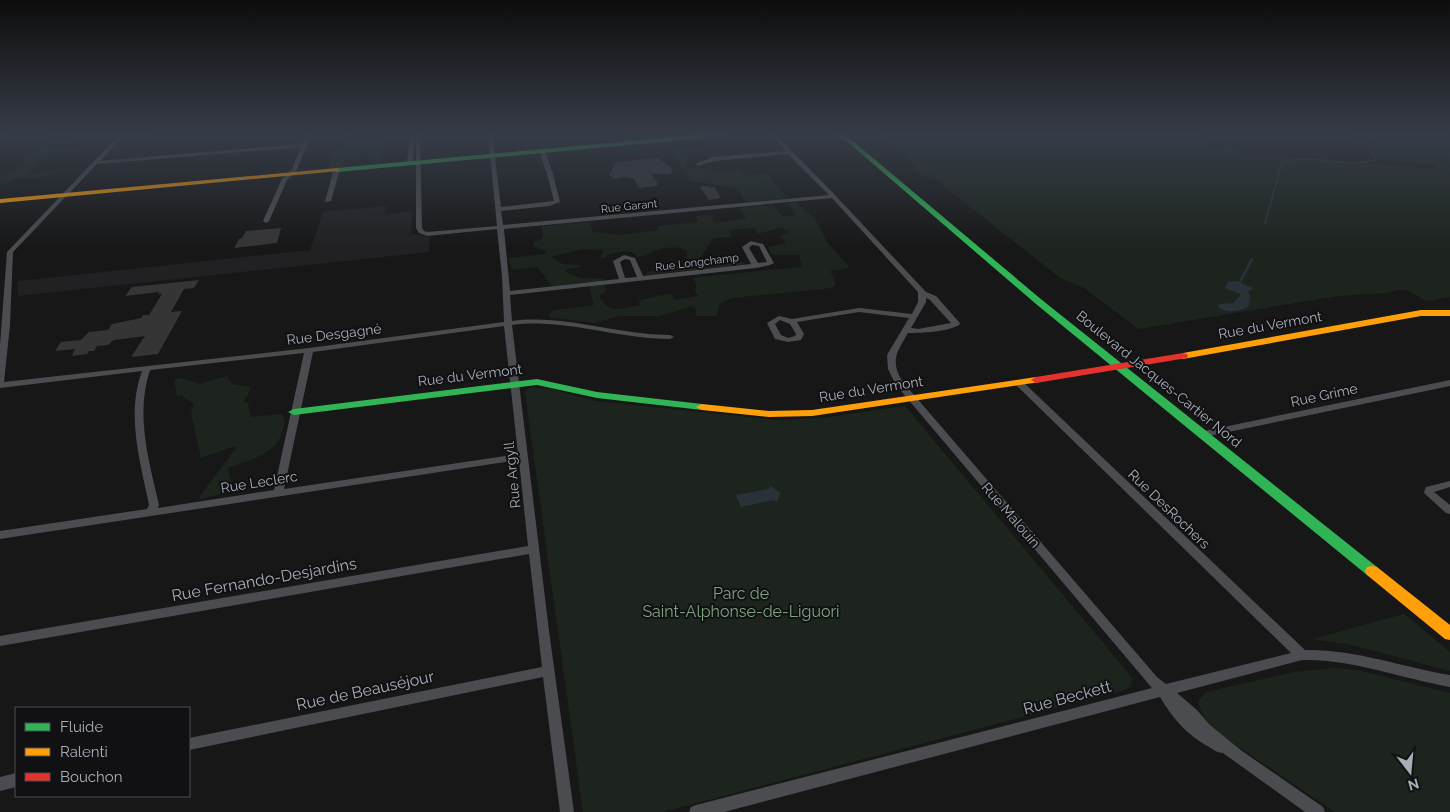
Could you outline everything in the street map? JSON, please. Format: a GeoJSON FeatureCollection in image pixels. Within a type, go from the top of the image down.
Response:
{"type":"FeatureCollection","features":[{"type":"Feature","properties":{"kind":"street"},"geometry":{"type":"LineString","coordinates":[[0,385],[3,319],[9,256],[17,244],[86,172]]}},
{"type":"Feature","properties":{"kind":"street"},"geometry":{"type":"LineString","coordinates":[[0,201],[310,172]]}},
{"type":"Feature","properties":{"kind":"street"},"geometry":{"type":"LineString","coordinates":[[328,201],[336,172]]}},
{"type":"Feature","properties":{"kind":"street","name":"Rue Garant"},"geometry":{"type":"LineString","coordinates":[[415,172],[419,228],[421,232],[427,234],[833,196]]}},
{"type":"Feature","properties":{"kind":"street","name":"Rue Argyll"},"geometry":{"type":"LineString","coordinates":[[494,172],[502,228],[508,293],[508,324],[533,549],[566,812]]}},
{"type":"Feature","properties":{"kind":"street"},"geometry":{"type":"LineString","coordinates":[[499,209],[557,202],[549,172]]}},
{"type":"Feature","properties":{"kind":"street"},"geometry":{"type":"LineString","coordinates":[[809,172],[918,285],[923,294],[933,298],[956,324],[918,331],[906,330]]}},
{"type":"Feature","properties":{"kind":"street","name":"Boulevard Jacques-Cartier Nord"},"geometry":{"type":"LineString","coordinates":[[888,172],[1039,302],[1450,634]]}},
{"type":"Feature","properties":{"kind":"street"},"geometry":{"type":"LineString","coordinates":[[266,221],[285,178],[290,174]]}},
{"type":"Feature","properties":{"kind":"street"},"geometry":{"type":"LineString","coordinates":[[1,252],[9,256]]}},
{"type":"Feature","properties":{"kind":"street","name":"Rue Longchamp"},"geometry":{"type":"LineString","coordinates":[[623,281],[616,261],[622,257],[633,259],[641,279]]}},
{"type":"Feature","properties":{"kind":"street","name":"Rue Longchamp"},"geometry":{"type":"LineString","coordinates":[[508,293],[756,266]]}},
{"type":"Feature","properties":{"kind":"street","name":"Rue Malouin"},"geometry":{"type":"LineString","coordinates":[[923,294],[922,302],[891,355],[890,363],[895,378],[1162,690],[1185,725],[1197,734],[1237,756],[1318,812]]}},
{"type":"Feature","properties":{"kind":"street"},"geometry":{"type":"LineString","coordinates":[[792,321],[859,310],[913,316]]}},
{"type":"Feature","properties":{"kind":"street","name":"Rue du Vermont"},"geometry":{"type":"LineString","coordinates":[[294,412],[515,384],[545,382],[597,395],[785,415],[830,411],[1119,366],[1421,313],[1450,313]]}},
{"type":"Feature","properties":{"kind":"street","name":"Rue Desgagné"},"geometry":{"type":"LineString","coordinates":[[0,385],[309,350],[508,324],[554,321],[647,336],[670,337]]}},
{"type":"Feature","properties":{"kind":"street"},"geometry":{"type":"LineString","coordinates":[[278,493],[294,412],[309,350]]}},
{"type":"Feature","properties":{"kind":"street"},"geometry":{"type":"LineString","coordinates":[[147,368],[139,387],[140,433],[154,504],[151,512]]}},
{"type":"Feature","properties":{"kind":"street","name":"Rue DesRochers"},"geometry":{"type":"LineString","coordinates":[[1018,382],[1302,655]]}},
{"type":"Feature","properties":{"kind":"street","name":"Rue Grime"},"geometry":{"type":"LineString","coordinates":[[1204,434],[1450,383]]}},
{"type":"Feature","properties":{"kind":"street","name":"Rue Leclerc"},"geometry":{"type":"LineString","coordinates":[[0,535],[523,456]]}},
{"type":"Feature","properties":{"kind":"street"},"geometry":{"type":"LineString","coordinates":[[1450,484],[1430,489],[1429,493],[1450,510]]}},
{"type":"Feature","properties":{"kind":"street","name":"Rue Fernando-Desjardins"},"geometry":{"type":"LineString","coordinates":[[0,641],[533,549]]}},
{"type":"Feature","properties":{"kind":"street","name":"Rue Beckett"},"geometry":{"type":"LineString","coordinates":[[696,812],[1302,655],[1320,654],[1364,660],[1450,682]]}},
{"type":"Feature","properties":{"kind":"street","name":"Rue de Beauséjour"},"geometry":{"type":"LineString","coordinates":[[190,744],[548,670]]}},
{"type":"Feature","properties":{"kind":"street"},"geometry":{"type":"LineString","coordinates":[[0,784],[15,780]]}},
{"type":"Feature","properties":{"kind":"shaded area"},"geometry":{"type":"Polygon","coordinates":[[[386,206],[385,214],[412,211],[411,234],[430,237],[429,252],[18,296],[18,281],[310,250],[323,212],[386,206]]]}},
{"type":"Feature","properties":{"kind":"shaded area"},"geometry":{"type":"Polygon","coordinates":[[[1236,281],[1253,288],[1248,292],[1250,296],[1249,306],[1242,310],[1225,311],[1218,307],[1219,304],[1233,303],[1240,296],[1240,294],[1225,288],[1228,282],[1236,281]]]}},
{"type":"Feature","properties":{"kind":"shaded area"},"geometry":{"type":"Polygon","coordinates":[[[771,486],[780,493],[777,502],[774,500],[741,507],[736,495],[768,489],[771,486]]]}},
{"type":"Feature","properties":{"kind":"green space"},"geometry":{"type":"Polygon","coordinates":[[[10,172],[28,172],[25,175],[53,172],[39,179],[13,178],[7,183],[0,185],[0,176],[10,172]]]}},
{"type":"Feature","properties":{"kind":"green space"},"geometry":{"type":"Polygon","coordinates":[[[684,172],[739,172],[744,175],[766,173],[787,198],[746,202],[736,188],[690,181],[684,172]]]}},
{"type":"Feature","properties":{"kind":"green space"},"geometry":{"type":"Polygon","coordinates":[[[917,172],[1450,172],[1450,297],[1427,301],[1406,290],[1338,296],[1139,329],[1084,288],[1060,278],[929,174],[929,177],[917,172]]]}},
{"type":"Feature","properties":{"kind":"green space"},"geometry":{"type":"Polygon","coordinates":[[[796,202],[815,219],[828,243],[850,268],[830,271],[835,280],[835,285],[832,288],[732,298],[720,304],[716,316],[696,316],[696,309],[692,306],[660,316],[619,316],[595,323],[549,317],[550,313],[555,310],[594,305],[588,282],[552,286],[537,267],[512,270],[508,258],[546,254],[545,251],[533,246],[534,242],[543,238],[542,226],[590,222],[593,232],[618,235],[659,230],[658,226],[698,222],[696,216],[710,215],[715,223],[746,218],[740,208],[773,205],[783,217],[796,215],[787,203],[796,202]],[[782,227],[761,233],[757,233],[755,228],[729,230],[731,237],[714,238],[699,259],[703,266],[742,262],[745,263],[743,265],[646,275],[647,272],[674,267],[687,262],[687,251],[681,248],[659,249],[638,257],[632,252],[622,252],[600,259],[603,250],[584,249],[553,256],[552,258],[563,264],[580,265],[581,267],[566,269],[566,272],[580,278],[603,279],[606,293],[599,294],[602,301],[610,308],[621,309],[640,305],[639,300],[655,296],[672,294],[675,300],[698,296],[694,290],[697,288],[694,278],[698,277],[802,267],[799,255],[772,255],[768,247],[786,243],[779,236],[790,233],[782,227]]]}},
{"type":"Feature","properties":{"kind":"green space"},"geometry":{"type":"Polygon","coordinates":[[[227,376],[232,384],[250,387],[249,393],[243,402],[248,403],[251,417],[282,414],[284,425],[280,438],[269,450],[254,459],[228,468],[232,485],[227,492],[201,499],[199,497],[236,448],[235,446],[201,458],[191,413],[194,404],[181,395],[177,396],[174,380],[180,378],[200,384],[227,376]]]}},
{"type":"Feature","properties":{"kind":"green space","name":"Parc de Saint-Alphonse-de-Liguori"},"geometry":{"type":"Polygon","coordinates":[[[531,387],[550,389],[596,401],[775,420],[822,418],[905,406],[1130,675],[1132,680],[1131,686],[1125,690],[663,812],[583,812],[525,393],[531,387]]]}},
{"type":"Feature","properties":{"kind":"green space"},"geometry":{"type":"Polygon","coordinates":[[[1404,614],[1450,652],[1450,671],[1352,645],[1312,639],[1404,614]]]}},
{"type":"Feature","properties":{"kind":"green space"},"geometry":{"type":"Polygon","coordinates":[[[1334,668],[1358,670],[1450,693],[1450,812],[1335,812],[1218,733],[1205,718],[1198,701],[1206,692],[1294,672],[1334,668]]]}},
{"type":"Feature","properties":{"kind":"building"},"geometry":{"type":"Polygon","coordinates":[[[611,172],[671,172],[671,174],[652,174],[658,185],[639,188],[634,179],[625,177],[615,179],[609,175],[611,172]]]}},
{"type":"Feature","properties":{"kind":"building"},"geometry":{"type":"Polygon","coordinates":[[[709,186],[710,188],[714,187],[721,198],[709,200],[700,187],[709,186]]]}},
{"type":"Feature","properties":{"kind":"building"},"geometry":{"type":"Polygon","coordinates":[[[281,228],[277,243],[234,248],[246,231],[281,228]]]}},
{"type":"Feature","properties":{"kind":"building"},"geometry":{"type":"Polygon","coordinates":[[[199,280],[194,288],[184,289],[171,312],[182,311],[158,354],[131,357],[145,336],[114,340],[108,345],[97,346],[94,351],[89,351],[87,354],[72,356],[75,349],[55,351],[61,342],[81,340],[89,332],[108,330],[112,324],[149,315],[162,294],[158,294],[159,292],[125,296],[132,287],[199,280]]]}},
{"type":"Feature","properties":{"kind":"waterway"},"geometry":{"type":"LineString","coordinates":[[1265,224],[1279,172]]}},
{"type":"Feature","properties":{"kind":"waterway"},"geometry":{"type":"LineString","coordinates":[[1240,282],[1252,259]]}},
{"type":"Feature","properties":{"kind":"traffic: fast"},"geometry":{"type":"LineString","coordinates":[[886,172],[1039,302],[1372,571]]}},
{"type":"Feature","properties":{"kind":"traffic: fast"},"geometry":{"type":"LineString","coordinates":[[294,412],[537,382],[597,395],[702,407]]}},
{"type":"Feature","properties":{"kind":"traffic: slow"},"geometry":{"type":"LineString","coordinates":[[0,201],[316,172]]}},
{"type":"Feature","properties":{"kind":"traffic: slow"},"geometry":{"type":"LineString","coordinates":[[1183,356],[1421,313],[1450,313]]}},
{"type":"Feature","properties":{"kind":"traffic: slow"},"geometry":{"type":"LineString","coordinates":[[702,407],[769,414],[812,413],[1036,380]]}},
{"type":"Feature","properties":{"kind":"traffic: slow"},"geometry":{"type":"LineString","coordinates":[[1372,571],[1450,634]]}},
{"type":"Feature","properties":{"kind":"traffic: jam"},"geometry":{"type":"LineString","coordinates":[[1036,380],[1183,356]]}}]}
